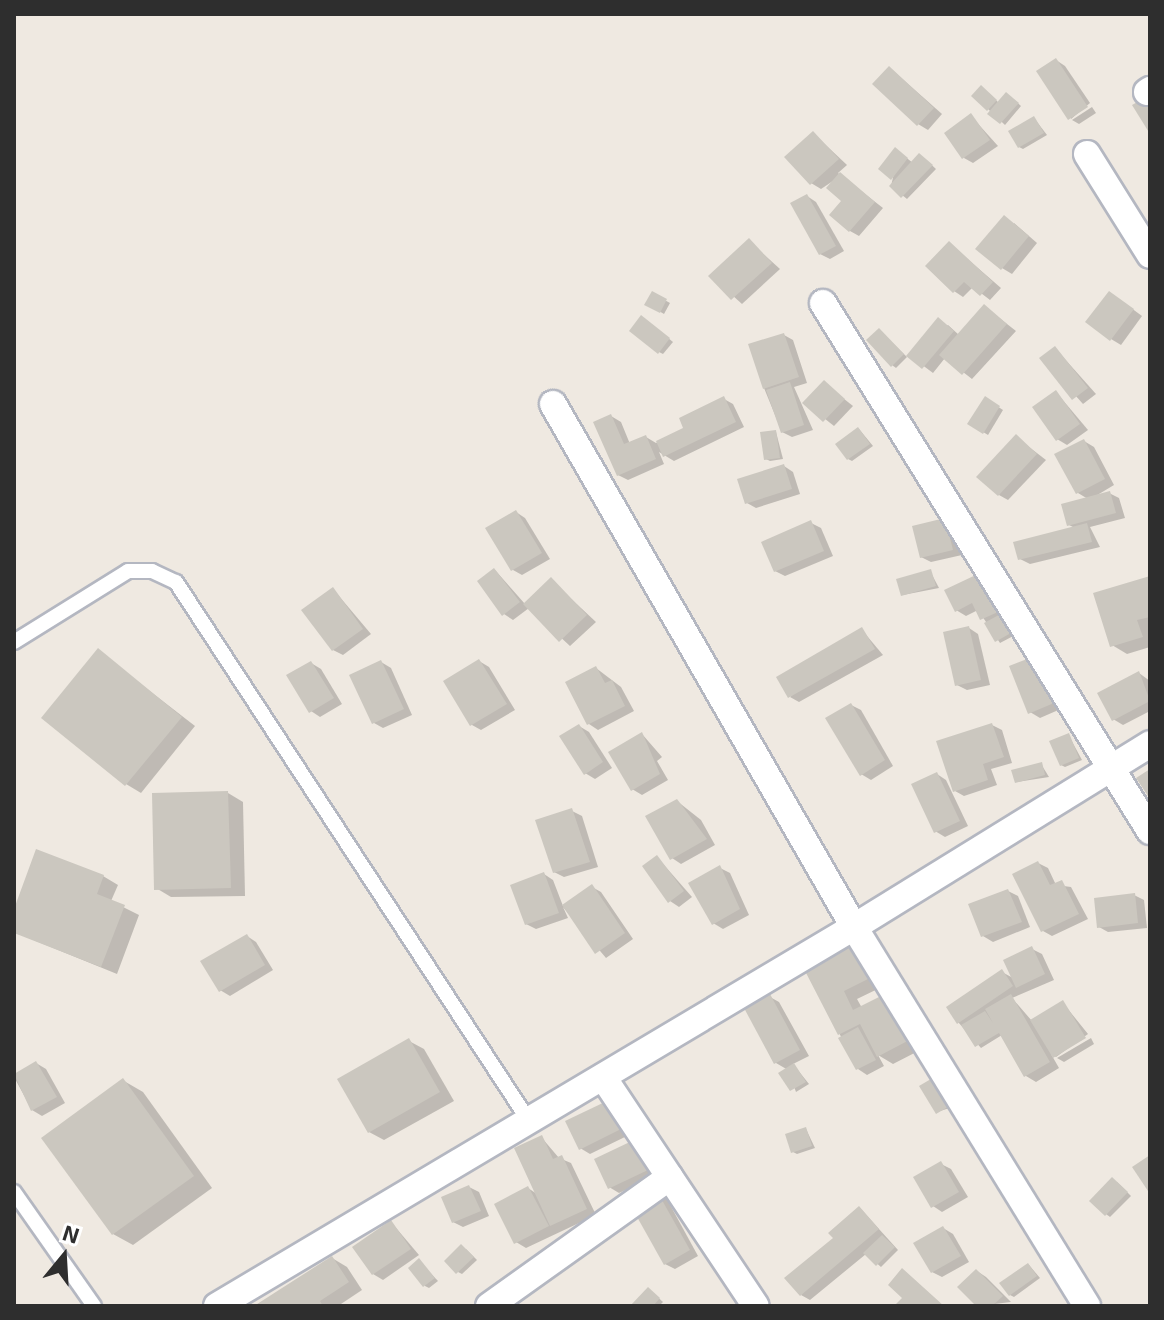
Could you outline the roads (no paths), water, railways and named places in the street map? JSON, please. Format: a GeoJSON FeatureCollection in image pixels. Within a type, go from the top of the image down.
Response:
{"type":"FeatureCollection","features":[{"type":"Feature","properties":{"kind":"street"},"geometry":{"type":"LineString","coordinates":[[1087,154],[1150,255]]}},
{"type":"Feature","properties":{"kind":"street"},"geometry":{"type":"LineString","coordinates":[[823,303],[1150,831]]}},
{"type":"Feature","properties":{"kind":"street"},"geometry":{"type":"LineString","coordinates":[[553,404],[854,927],[1087,1306]]}},
{"type":"Feature","properties":{"kind":"street"},"geometry":{"type":"LineString","coordinates":[[217,1306],[854,927],[1150,744]]}},
{"type":"Feature","properties":{"kind":"street"},"geometry":{"type":"LineString","coordinates":[[603,1077],[756,1306]]}},
{"type":"Feature","properties":{"kind":"street"},"geometry":{"type":"LineString","coordinates":[[489,1306],[670,1177]]}},
{"type":"Feature","properties":{"kind":"lane"},"geometry":{"type":"LineString","coordinates":[[14,642],[128,571],[152,571],[176,582],[529,1121]]}},
{"type":"Feature","properties":{"kind":"lane"},"geometry":{"type":"LineString","coordinates":[[14,1192],[94,1306]]}}]}
